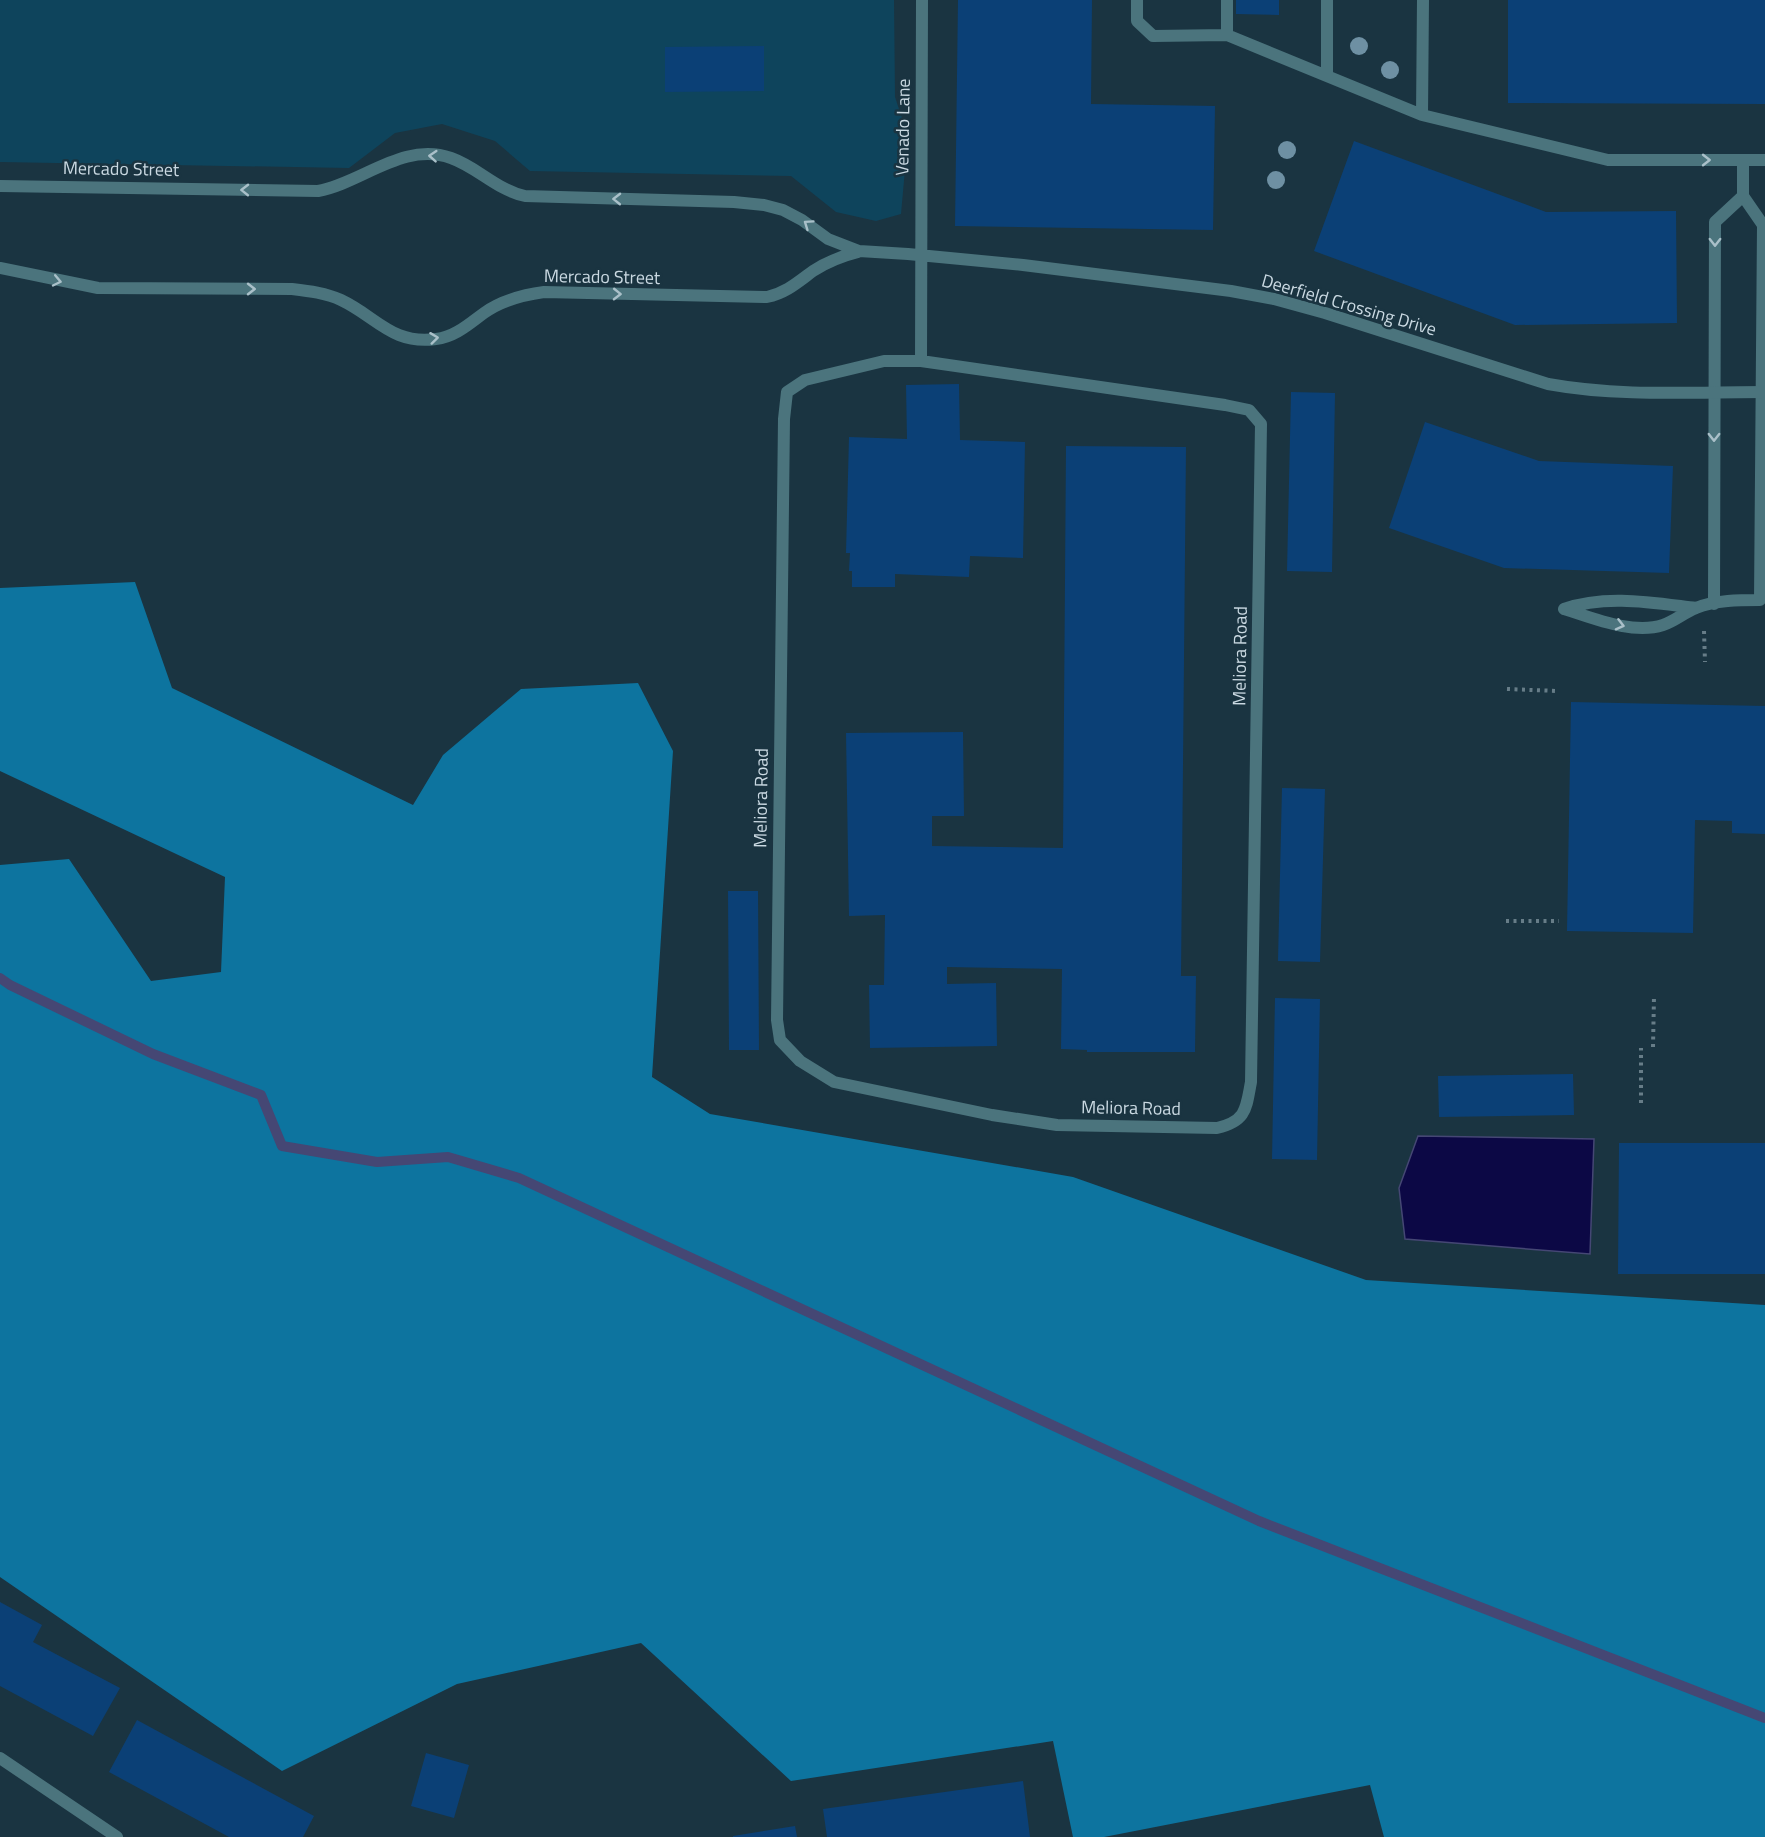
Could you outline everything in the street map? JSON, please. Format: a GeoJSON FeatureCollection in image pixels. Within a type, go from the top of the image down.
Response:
{"type":"FeatureCollection","features":[{"type":"Feature","properties":{"kind":"street","name":"Venado Lane"},"geometry":{"type":"LineString","coordinates":[[920,255],[922,0]]}},
{"type":"Feature","properties":{"kind":"street"},"geometry":{"type":"LineString","coordinates":[[1137,0],[1137,21],[1153,36],[1227,35],[1422,115],[1608,160],[1765,160]]}},
{"type":"Feature","properties":{"kind":"street"},"geometry":{"type":"LineString","coordinates":[[1227,0],[1227,35]]}},
{"type":"Feature","properties":{"kind":"street"},"geometry":{"type":"LineString","coordinates":[[1327,0],[1327,76]]}},
{"type":"Feature","properties":{"kind":"street"},"geometry":{"type":"LineString","coordinates":[[1422,115],[1423,0]]}},
{"type":"Feature","properties":{"kind":"street","name":"Mercado Street"},"geometry":{"type":"LineString","coordinates":[[0,186],[318,191],[344,185],[362,174],[391,162],[408,157],[434,155],[450,158],[472,168],[511,193],[525,196],[734,202],[764,205],[783,210],[802,220],[828,239],[859,251],[920,255]]}},
{"type":"Feature","properties":{"kind":"street"},"geometry":{"type":"LineString","coordinates":[[1705,606],[1651,602],[1605,602],[1575,605],[1564,609],[1619,625],[1642,628],[1662,625],[1705,606],[1739,600],[1760,600],[1764,392],[1763,225],[1743,196],[1743,160]]}},
{"type":"Feature","properties":{"kind":"street"},"geometry":{"type":"LineString","coordinates":[[1705,606],[1714,392],[1715,222],[1743,196]]}},
{"type":"Feature","properties":{"kind":"street","name":"Mercado Street"},"geometry":{"type":"LineString","coordinates":[[0,268],[98,288],[312,291],[343,301],[402,338],[426,340],[457,333],[496,306],[515,297],[537,293],[767,297],[777,295],[836,258],[859,251]]}},
{"type":"Feature","properties":{"kind":"street"},"geometry":{"type":"LineString","coordinates":[[920,255],[921,361]]}},
{"type":"Feature","properties":{"kind":"street","name":"Deerfield Crossing Drive"},"geometry":{"type":"LineString","coordinates":[[920,255],[1034,266],[1231,291],[1274,299],[1325,313],[1524,378],[1565,387],[1622,391],[1764,392]]}},
{"type":"Feature","properties":{"kind":"street","name":"Meliora Road"},"geometry":{"type":"LineString","coordinates":[[884,361],[921,361],[1225,405],[1249,410],[1261,424],[1251,1082],[1246,1110],[1233,1124],[1217,1128],[1057,1125],[992,1115],[834,1082],[800,1061],[780,1040],[777,1020],[778,877],[784,418],[787,392],[804,380],[884,361]]}},
{"type":"Feature","properties":{"kind":"street"},"geometry":{"type":"LineString","coordinates":[[0,1758],[117,1837]]}},
{"type":"Feature","properties":{"kind":"path"},"geometry":{"type":"LineString","coordinates":[[1705,606],[1705,662]]}},
{"type":"Feature","properties":{"kind":"path"},"geometry":{"type":"LineString","coordinates":[[1507,689],[1557,691]]}},
{"type":"Feature","properties":{"kind":"path"},"geometry":{"type":"LineString","coordinates":[[1506,921],[1559,921]]}},
{"type":"Feature","properties":{"kind":"path"},"geometry":{"type":"LineString","coordinates":[[1653,1047],[1654,996]]}},
{"type":"Feature","properties":{"kind":"path"},"geometry":{"type":"LineString","coordinates":[[1641,1048],[1641,1103]]}},
{"type":"Feature","properties":{"kind":"shaded area"},"geometry":{"type":"Polygon","coordinates":[[[0,0],[894,0],[895,97],[908,136],[901,214],[876,221],[836,212],[791,176],[530,171],[495,141],[442,124],[395,133],[349,168],[0,162],[0,0]]]}},
{"type":"Feature","properties":{"kind":"shaded area"},"geometry":{"type":"Polygon","coordinates":[[[135,582],[172,688],[413,805],[443,755],[521,689],[638,683],[673,751],[652,1077],[710,1114],[1073,1177],[1366,1280],[1765,1305],[1765,1837],[1384,1837],[1370,1785],[1104,1837],[1073,1837],[1053,1741],[791,1781],[641,1643],[457,1684],[282,1771],[0,1577],[0,865],[69,859],[151,981],[221,972],[225,877],[0,771],[0,588],[135,582]]]}},
{"type":"Feature","properties":{"kind":"shaded area"},"geometry":{"type":"Polygon","coordinates":[[[1418,1136],[1594,1139],[1590,1254],[1405,1239],[1399,1188],[1418,1136]]]}},
{"type":"Feature","properties":{"kind":"building"},"geometry":{"type":"Polygon","coordinates":[[[958,0],[1092,0],[1091,104],[1215,106],[1213,230],[955,226],[958,0]]]}},
{"type":"Feature","properties":{"kind":"building"},"geometry":{"type":"Polygon","coordinates":[[[1236,0],[1279,0],[1279,15],[1236,14],[1236,0]]]}},
{"type":"Feature","properties":{"kind":"building"},"geometry":{"type":"Polygon","coordinates":[[[1508,0],[1765,0],[1765,104],[1508,103],[1508,0]]]}},
{"type":"Feature","properties":{"kind":"building"},"geometry":{"type":"Polygon","coordinates":[[[764,46],[764,91],[665,92],[665,47],[764,46]]]}},
{"type":"Feature","properties":{"kind":"building"},"geometry":{"type":"Polygon","coordinates":[[[1354,141],[1546,212],[1676,211],[1677,323],[1515,325],[1314,251],[1354,141]]]}},
{"type":"Feature","properties":{"kind":"building"},"geometry":{"type":"Polygon","coordinates":[[[959,384],[960,440],[1025,442],[1023,558],[970,556],[969,577],[895,574],[895,587],[852,587],[852,571],[849,571],[850,553],[846,553],[849,437],[907,439],[906,385],[959,384]]]}},
{"type":"Feature","properties":{"kind":"building"},"geometry":{"type":"Polygon","coordinates":[[[1291,392],[1335,393],[1332,572],[1287,571],[1291,392]]]}},
{"type":"Feature","properties":{"kind":"building"},"geometry":{"type":"Polygon","coordinates":[[[1425,422],[1539,461],[1673,466],[1669,573],[1504,568],[1389,528],[1425,422]]]}},
{"type":"Feature","properties":{"kind":"building"},"geometry":{"type":"Polygon","coordinates":[[[1066,446],[1186,447],[1181,976],[1196,976],[1195,1052],[1087,1052],[1087,1050],[1061,1049],[1062,969],[947,967],[947,984],[996,983],[997,1046],[870,1048],[869,985],[884,985],[885,915],[849,916],[846,733],[963,732],[964,816],[932,816],[932,846],[1063,848],[1066,446]]]}},
{"type":"Feature","properties":{"kind":"building"},"geometry":{"type":"Polygon","coordinates":[[[1571,702],[1765,706],[1765,834],[1732,833],[1732,821],[1695,820],[1693,933],[1567,931],[1571,702]]]}},
{"type":"Feature","properties":{"kind":"building"},"geometry":{"type":"Polygon","coordinates":[[[1282,788],[1325,789],[1320,962],[1278,961],[1282,788]]]}},
{"type":"Feature","properties":{"kind":"building"},"geometry":{"type":"Polygon","coordinates":[[[728,891],[758,891],[759,1050],[729,1050],[728,891]]]}},
{"type":"Feature","properties":{"kind":"building"},"geometry":{"type":"Polygon","coordinates":[[[1275,998],[1320,999],[1317,1160],[1272,1159],[1275,998]]]}},
{"type":"Feature","properties":{"kind":"building"},"geometry":{"type":"Polygon","coordinates":[[[1573,1074],[1574,1115],[1439,1117],[1438,1076],[1573,1074]]]}},
{"type":"Feature","properties":{"kind":"building"},"geometry":{"type":"Polygon","coordinates":[[[1619,1143],[1765,1143],[1765,1274],[1618,1274],[1619,1143]]]}},
{"type":"Feature","properties":{"kind":"building"},"geometry":{"type":"Polygon","coordinates":[[[0,1602],[42,1625],[33,1642],[120,1688],[93,1736],[0,1686],[0,1602]]]}},
{"type":"Feature","properties":{"kind":"building"},"geometry":{"type":"Polygon","coordinates":[[[137,1720],[314,1816],[303,1837],[229,1837],[109,1772],[137,1720]]]}},
{"type":"Feature","properties":{"kind":"building"},"geometry":{"type":"Polygon","coordinates":[[[426,1753],[469,1765],[454,1818],[411,1806],[426,1753]]]}},
{"type":"Feature","properties":{"kind":"building"},"geometry":{"type":"Polygon","coordinates":[[[1023,1781],[1030,1837],[827,1837],[823,1809],[1023,1781]]]}},
{"type":"Feature","properties":{"kind":"building"},"geometry":{"type":"Polygon","coordinates":[[[795,1826],[797,1837],[733,1837],[733,1836],[795,1826]]]}},
{"type":"Feature","properties":{"kind":"waterway"},"geometry":{"type":"LineString","coordinates":[[0,978],[10,985],[153,1054],[261,1095],[282,1146],[377,1162],[448,1157],[519,1178],[1259,1521],[1765,1718]]}}]}
